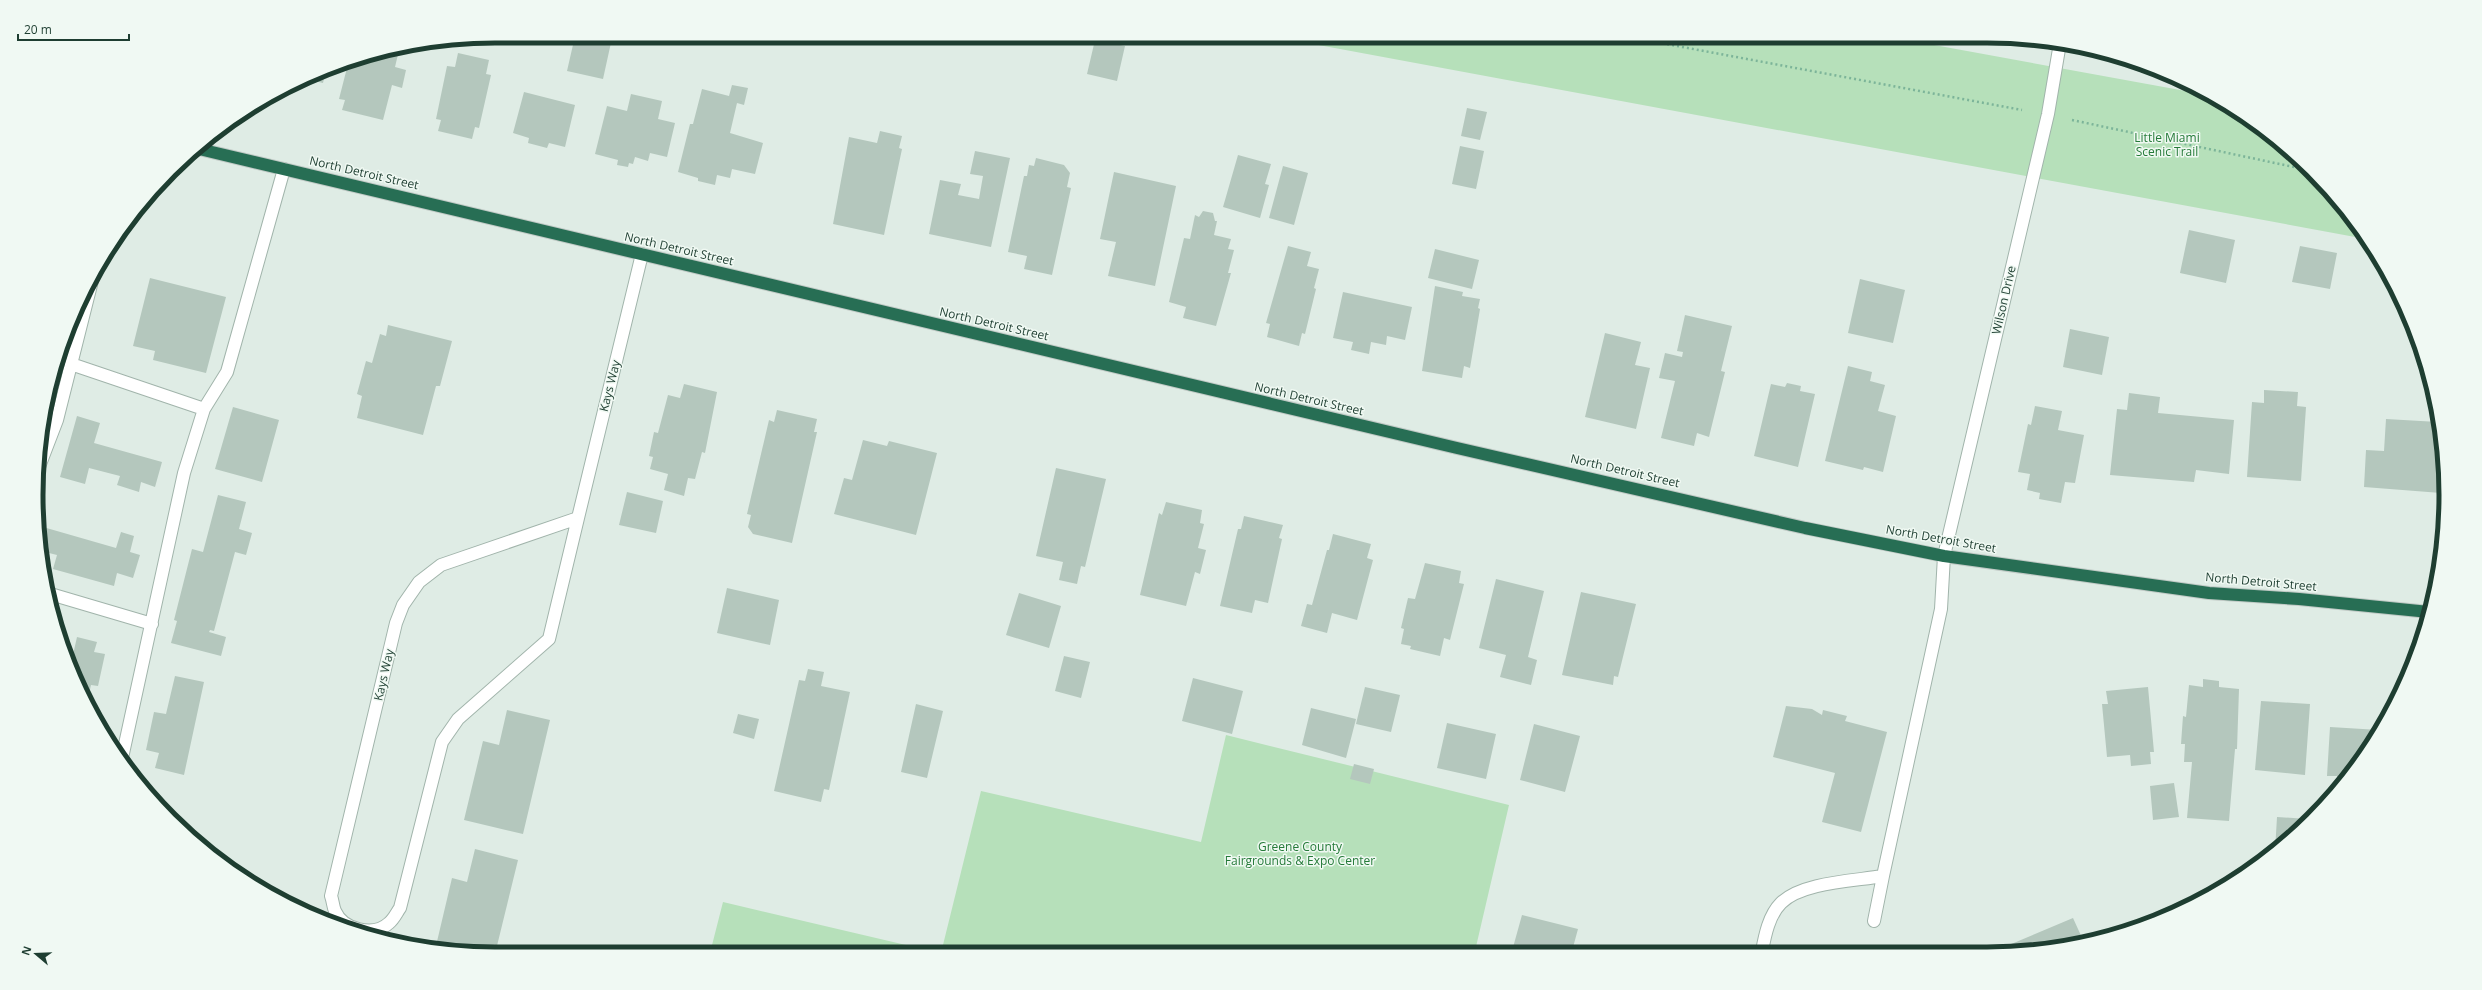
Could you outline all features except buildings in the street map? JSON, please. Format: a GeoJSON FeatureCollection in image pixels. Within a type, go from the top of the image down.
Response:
{"type":"FeatureCollection","features":[{"type":"Feature","properties":{"kind":"highway","name":"North Detroit Street"},"geometry":{"type":"LineString","coordinates":[[203,150],[1457,448],[1805,528],[1944,556],[2209,593],[2299,599],[2424,612]]}},
{"type":"Feature","properties":{"kind":"street","name":"Wilson Drive"},"geometry":{"type":"LineString","coordinates":[[1874,921],[1941,609],[1944,556],[2048,114],[2059,49]]}},
{"type":"Feature","properties":{"kind":"street"},"geometry":{"type":"LineString","coordinates":[[123,752],[184,473],[204,409],[227,372],[284,169]]}},
{"type":"Feature","properties":{"kind":"street","name":"Kays Way"},"geometry":{"type":"LineString","coordinates":[[372,930],[389,924],[400,908],[442,742],[458,719],[549,639],[642,254]]}},
{"type":"Feature","properties":{"kind":"street"},"geometry":{"type":"LineString","coordinates":[[45,452],[57,420],[87,301]]}},
{"type":"Feature","properties":{"kind":"street"},"geometry":{"type":"LineString","coordinates":[[71,364],[204,409]]}},
{"type":"Feature","properties":{"kind":"street","name":"Kays Way"},"geometry":{"type":"LineString","coordinates":[[344,921],[336,913],[332,896],[396,624],[403,605],[419,582],[441,565],[578,518]]}},
{"type":"Feature","properties":{"kind":"street"},"geometry":{"type":"LineString","coordinates":[[55,595],[152,624]]}},
{"type":"Feature","properties":{"kind":"street"},"geometry":{"type":"LineString","coordinates":[[1763,947],[1767,927],[1780,903],[1802,889],[1883,876]]}},
{"type":"Feature","properties":{"kind":"path"},"geometry":{"type":"LineString","coordinates":[[1661,43],[2048,114],[2299,168]]}},
{"type":"Feature","properties":{"kind":"green space","name":"Little Miami Scenic Trail"},"geometry":{"type":"Polygon","coordinates":[[[1308,43],[1923,43],[2190,92],[2238,119],[2285,155],[2307,175],[2327,197],[2358,238],[1308,43]]]}},
{"type":"Feature","properties":{"kind":"green space","name":"Greene County Fairgrounds & Expo Center"},"geometry":{"type":"Polygon","coordinates":[[[1226,735],[1509,805],[1476,947],[942,947],[981,791],[1201,842],[1226,735]]]}},
{"type":"Feature","properties":{"kind":"green space"},"geometry":{"type":"Polygon","coordinates":[[[723,902],[914,947],[712,947],[723,902]]]}}]}
